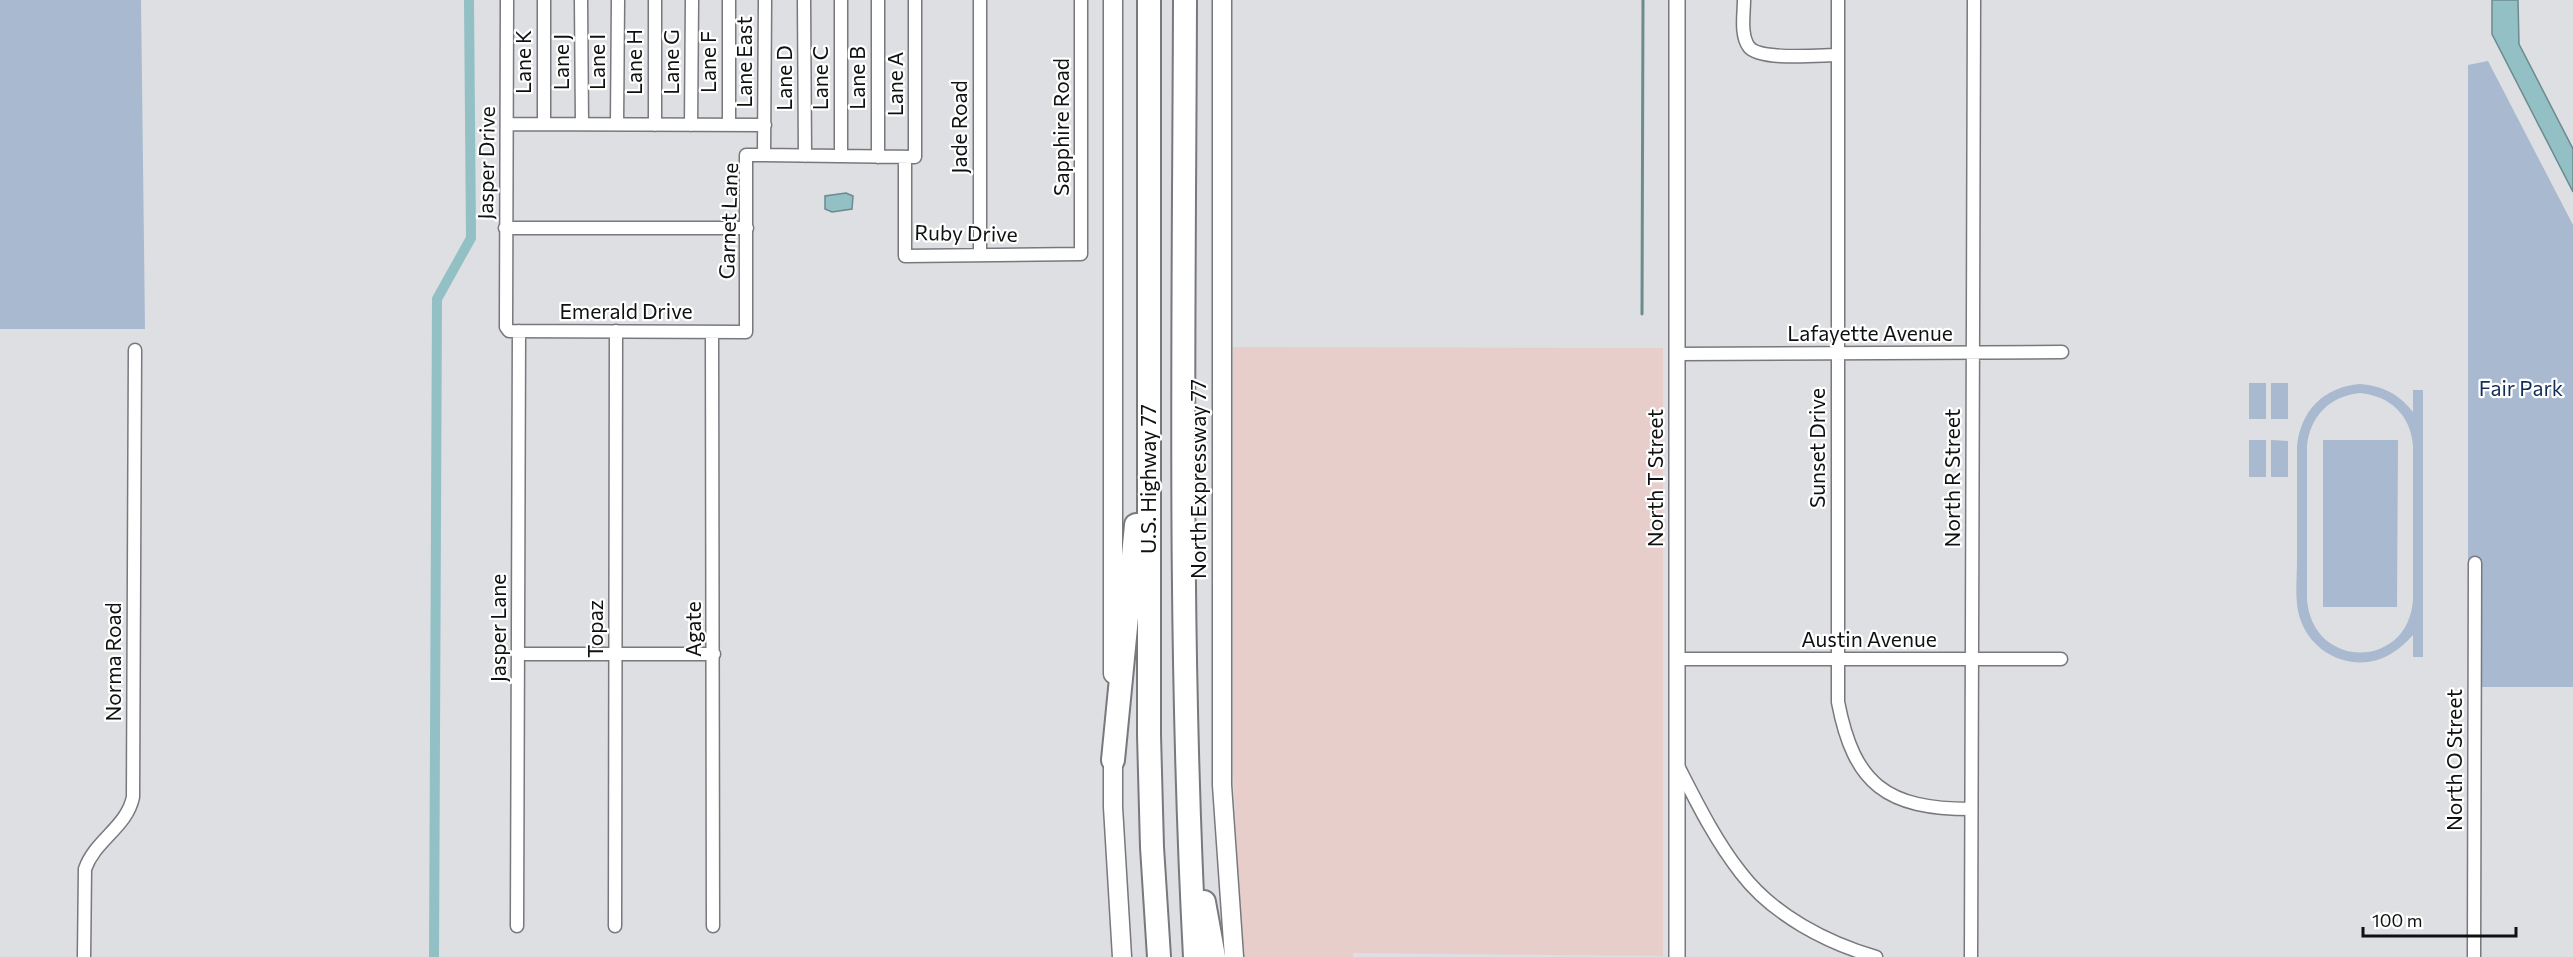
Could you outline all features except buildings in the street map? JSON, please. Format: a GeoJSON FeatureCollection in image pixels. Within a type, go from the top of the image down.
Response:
{"type":"FeatureCollection","features":[{"type":"Feature","properties":{"kind":"highway","name":"U.S. Highway 77"},"geometry":{"type":"LineString","coordinates":[[1149,0],[1149,735],[1152,847],[1159,957]]}},
{"type":"Feature","properties":{"kind":"highway","name":"U.S. Highway 77"},"geometry":{"type":"LineString","coordinates":[[1185,0],[1184,533],[1188,816],[1195,957]]}},
{"type":"Feature","properties":{"kind":"highway"},"geometry":{"type":"LineString","coordinates":[[1184,190],[1198,0]]}},
{"type":"Feature","properties":{"kind":"highway"},"geometry":{"type":"LineString","coordinates":[[1113,760],[1139,496],[1149,305]]}},
{"type":"Feature","properties":{"kind":"highway"},"geometry":{"type":"LineString","coordinates":[[1188,816],[1214,957]]}},
{"type":"Feature","properties":{"kind":"main road"},"geometry":{"type":"LineString","coordinates":[[1113,0],[1113,760],[1116,875],[1122,957]]}},
{"type":"Feature","properties":{"kind":"main road","name":"North Expressway 77"},"geometry":{"type":"LineString","coordinates":[[1222,0],[1222,770],[1234,957]]}},
{"type":"Feature","properties":{"kind":"street","name":"Jasper Drive"},"geometry":{"type":"LineString","coordinates":[[507,0],[508,124],[505,228],[513,329]]}},
{"type":"Feature","properties":{"kind":"street","name":"Lane K"},"geometry":{"type":"LineString","coordinates":[[544,0],[544,124]]}},
{"type":"Feature","properties":{"kind":"street","name":"Lane J"},"geometry":{"type":"LineString","coordinates":[[581,0],[582,124]]}},
{"type":"Feature","properties":{"kind":"street","name":"Lane I"},"geometry":{"type":"LineString","coordinates":[[617,124],[618,0]]}},
{"type":"Feature","properties":{"kind":"street","name":"Lane H"},"geometry":{"type":"LineString","coordinates":[[655,0],[655,124]]}},
{"type":"Feature","properties":{"kind":"street","name":"Lane G"},"geometry":{"type":"LineString","coordinates":[[691,125],[692,0]]}},
{"type":"Feature","properties":{"kind":"street","name":"Lane F"},"geometry":{"type":"LineString","coordinates":[[729,0],[729,125]]}},
{"type":"Feature","properties":{"kind":"street","name":"Lane East"},"geometry":{"type":"LineString","coordinates":[[765,0],[765,125]]}},
{"type":"Feature","properties":{"kind":"street","name":"Lane D"},"geometry":{"type":"LineString","coordinates":[[804,0],[805,156]]}},
{"type":"Feature","properties":{"kind":"street","name":"Lane C"},"geometry":{"type":"LineString","coordinates":[[841,0],[841,156]]}},
{"type":"Feature","properties":{"kind":"street","name":"Lane B"},"geometry":{"type":"LineString","coordinates":[[878,0],[878,157]]}},
{"type":"Feature","properties":{"kind":"street","name":"Lane A"},"geometry":{"type":"LineString","coordinates":[[904,157],[915,157],[915,0]]}},
{"type":"Feature","properties":{"kind":"street","name":"Jade Road"},"geometry":{"type":"LineString","coordinates":[[980,0],[980,254]]}},
{"type":"Feature","properties":{"kind":"street","name":"Sapphire Road"},"geometry":{"type":"LineString","coordinates":[[1081,0],[1081,254]]}},
{"type":"Feature","properties":{"kind":"street","name":"North T Street"},"geometry":{"type":"LineString","coordinates":[[1677,0],[1677,957]]}},
{"type":"Feature","properties":{"kind":"street"},"geometry":{"type":"LineString","coordinates":[[1744,0],[1744,36],[1749,47],[1755,51],[1772,55],[1838,55]]}},
{"type":"Feature","properties":{"kind":"street","name":"Sunset Drive"},"geometry":{"type":"LineString","coordinates":[[1838,0],[1838,702],[1844,733],[1859,766],[1868,777],[1888,793],[1910,802],[1933,808],[1971,809]]}},
{"type":"Feature","properties":{"kind":"street","name":"North R Street"},"geometry":{"type":"LineString","coordinates":[[1971,957],[1974,0]]}},
{"type":"Feature","properties":{"kind":"street"},"geometry":{"type":"LineString","coordinates":[[508,124],[765,125]]}},
{"type":"Feature","properties":{"kind":"street","name":"Garnet Lane"},"geometry":{"type":"LineString","coordinates":[[746,332],[746,155],[764,156],[765,125]]}},
{"type":"Feature","properties":{"kind":"street"},"geometry":{"type":"LineString","coordinates":[[764,156],[904,157]]}},
{"type":"Feature","properties":{"kind":"street","name":"Ruby Drive"},"geometry":{"type":"LineString","coordinates":[[904,157],[905,256],[1081,254]]}},
{"type":"Feature","properties":{"kind":"street"},"geometry":{"type":"LineString","coordinates":[[505,228],[747,228]]}},
{"type":"Feature","properties":{"kind":"street","name":"Emerald Drive"},"geometry":{"type":"LineString","coordinates":[[513,329],[746,332]]}},
{"type":"Feature","properties":{"kind":"street","name":"Jasper Lane"},"geometry":{"type":"LineString","coordinates":[[513,329],[518,654],[517,926]]}},
{"type":"Feature","properties":{"kind":"street","name":"Topaz"},"geometry":{"type":"LineString","coordinates":[[615,926],[616,332]]}},
{"type":"Feature","properties":{"kind":"street","name":"Agate"},"geometry":{"type":"LineString","coordinates":[[712,332],[713,926]]}},
{"type":"Feature","properties":{"kind":"street","name":"Norma Road"},"geometry":{"type":"LineString","coordinates":[[84,957],[85,869],[89,857],[126,814],[133,797],[135,350]]}},
{"type":"Feature","properties":{"kind":"street","name":"Lafayette Avenue"},"geometry":{"type":"LineString","coordinates":[[1677,354],[2062,352]]}},
{"type":"Feature","properties":{"kind":"street","name":"North O Street"},"geometry":{"type":"LineString","coordinates":[[2474,957],[2475,563]]}},
{"type":"Feature","properties":{"kind":"street"},"geometry":{"type":"LineString","coordinates":[[518,654],[714,654]]}},
{"type":"Feature","properties":{"kind":"street","name":"Austin Avenue"},"geometry":{"type":"LineString","coordinates":[[1677,659],[2061,659]]}},
{"type":"Feature","properties":{"kind":"street"},"geometry":{"type":"LineString","coordinates":[[1677,764],[1714,835],[1742,875],[1769,901],[1800,924],[1851,950],[1876,957]]}},
{"type":"Feature","properties":{"kind":"shaded area"},"geometry":{"type":"Polygon","coordinates":[[[2492,0],[2518,0],[2519,44],[2573,149],[2573,192],[2492,34],[2492,0]]]}},
{"type":"Feature","properties":{"kind":"shaded area"},"geometry":{"type":"Polygon","coordinates":[[[846,193],[853,196],[852,209],[832,212],[825,209],[825,196],[846,193]]]}},
{"type":"Feature","properties":{"kind":"shaded area"},"geometry":{"type":"Polygon","coordinates":[[[1233,347],[1663,348],[1663,956],[1353,953],[1353,957],[1243,957],[1233,775],[1233,347]]]}},
{"type":"Feature","properties":{"kind":"green space"},"geometry":{"type":"Polygon","coordinates":[[[0,0],[141,0],[145,329],[0,329],[0,0]]]}},
{"type":"Feature","properties":{"kind":"green space","name":"Fair Park"},"geometry":{"type":"Polygon","coordinates":[[[2488,61],[2573,225],[2573,687],[2468,687],[2468,65],[2488,61]]]}},
{"type":"Feature","properties":{"kind":"green space"},"geometry":{"type":"Polygon","coordinates":[[[2249,383],[2266,383],[2266,419],[2249,419],[2249,383]]]}},
{"type":"Feature","properties":{"kind":"green space"},"geometry":{"type":"Polygon","coordinates":[[[2271,383],[2288,383],[2288,419],[2271,419],[2271,383]]]}},
{"type":"Feature","properties":{"kind":"green space"},"geometry":{"type":"Polygon","coordinates":[[[2360,384],[2383,389],[2402,400],[2413,412],[2413,390],[2423,390],[2423,657],[2413,657],[2413,635],[2394,652],[2371,662],[2353,662],[2328,654],[2309,636],[2297,607],[2297,446],[2299,433],[2309,411],[2316,403],[2325,395],[2347,386],[2360,384]],[[2360,393],[2349,395],[2339,398],[2323,409],[2312,425],[2307,446],[2307,600],[2313,623],[2325,639],[2342,649],[2360,652],[2379,649],[2395,639],[2407,623],[2413,600],[2413,446],[2411,435],[2404,417],[2397,409],[2381,398],[2360,393]]]}},
{"type":"Feature","properties":{"kind":"green space"},"geometry":{"type":"Polygon","coordinates":[[[2249,440],[2266,440],[2266,477],[2249,477],[2249,440]]]}},
{"type":"Feature","properties":{"kind":"green space"},"geometry":{"type":"Polygon","coordinates":[[[2271,440],[2288,441],[2288,477],[2271,477],[2271,440]]]}},
{"type":"Feature","properties":{"kind":"green space"},"geometry":{"type":"Polygon","coordinates":[[[2323,440],[2398,440],[2397,607],[2323,607],[2323,440]]]}},
{"type":"Feature","properties":{"kind":"waterway"},"geometry":{"type":"LineString","coordinates":[[434,957],[437,299],[471,238],[469,0]]}},
{"type":"Feature","properties":{"kind":"waterway"},"geometry":{"type":"LineString","coordinates":[[1642,314],[1643,0]]}}]}
